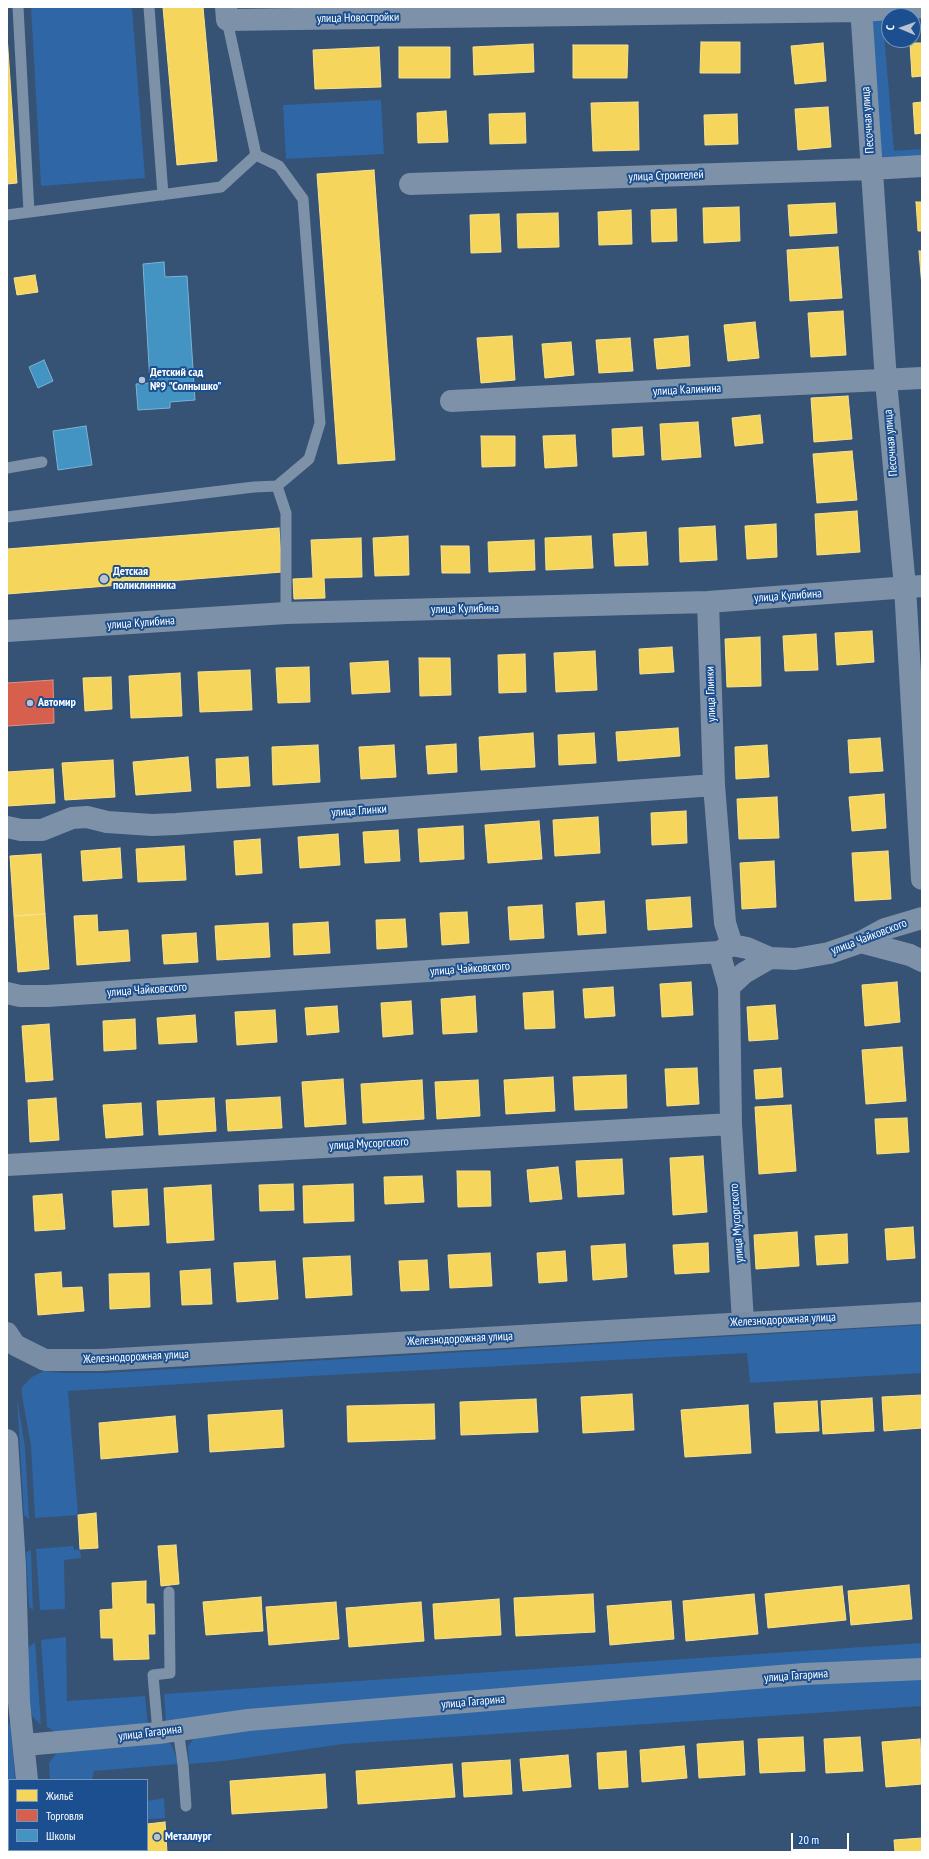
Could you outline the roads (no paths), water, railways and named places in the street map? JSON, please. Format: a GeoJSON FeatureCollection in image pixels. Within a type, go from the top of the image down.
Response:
{"type":"FeatureCollection","features":[{"type":"Feature","properties":{"kind":"street","name":"улица Новостройки"},"geometry":{"type":"LineString","coordinates":[[227,14],[861,9],[921,7]]}},
{"type":"Feature","properties":{"kind":"street","name":"Песочная улица"},"geometry":{"type":"LineString","coordinates":[[861,9],[886,381],[913,586],[922,879]]}},
{"type":"Feature","properties":{"kind":"street","name":"улица Строителей"},"geometry":{"type":"LineString","coordinates":[[410,184],[871,169],[922,166]]}},
{"type":"Feature","properties":{"kind":"street","name":"улица Калинина"},"geometry":{"type":"LineString","coordinates":[[451,401],[886,381],[922,378]]}},
{"type":"Feature","properties":{"kind":"street","name":"улица Кулибина"},"geometry":{"type":"LineString","coordinates":[[7,631],[286,613],[708,602],[913,586]]}},
{"type":"Feature","properties":{"kind":"street","name":"улица Глинки"},"geometry":{"type":"LineString","coordinates":[[708,602],[714,785],[725,922],[725,949]]}},
{"type":"Feature","properties":{"kind":"street","name":"улица Глинки"},"geometry":{"type":"LineString","coordinates":[[7,827],[21,830],[42,830],[72,818],[79,817],[108,822],[152,825],[176,824],[714,785]]}},
{"type":"Feature","properties":{"kind":"street","name":"улица Чайковского"},"geometry":{"type":"LineString","coordinates":[[7,993],[20,996],[48,996],[747,948],[770,958],[795,959],[829,953],[861,942],[885,929],[922,918]]}},
{"type":"Feature","properties":{"kind":"street"},"geometry":{"type":"LineString","coordinates":[[861,942],[910,955],[922,961]]}},
{"type":"Feature","properties":{"kind":"street","name":"улица Мусоргского"},"geometry":{"type":"LineString","coordinates":[[725,949],[729,988],[731,1124],[743,1322]]}},
{"type":"Feature","properties":{"kind":"street"},"geometry":{"type":"LineString","coordinates":[[729,988],[744,972],[770,958]]}},
{"type":"Feature","properties":{"kind":"street","name":"улица Мусоргского"},"geometry":{"type":"LineString","coordinates":[[7,1165],[731,1124]]}},
{"type":"Feature","properties":{"kind":"street","name":"Железнодорожная улица"},"geometry":{"type":"LineString","coordinates":[[7,1333],[15,1345],[44,1360],[100,1360],[922,1312]]}},
{"type":"Feature","properties":{"kind":"street"},"geometry":{"type":"LineString","coordinates":[[7,1440],[15,1566],[19,1702],[25,1745],[27,1779]]}},
{"type":"Feature","properties":{"kind":"street","name":"улица Гагарина"},"geometry":{"type":"LineString","coordinates":[[25,1745],[168,1732],[248,1720],[804,1674],[922,1669]]}},
{"type":"Feature","properties":{"kind":"lane"},"geometry":{"type":"LineString","coordinates":[[18,7],[29,212]]}},
{"type":"Feature","properties":{"kind":"lane"},"geometry":{"type":"LineString","coordinates":[[149,7],[163,194]]}},
{"type":"Feature","properties":{"kind":"lane"},"geometry":{"type":"LineString","coordinates":[[227,14],[256,156]]}},
{"type":"Feature","properties":{"kind":"lane"},"geometry":{"type":"LineString","coordinates":[[7,215],[221,187],[256,156]]}},
{"type":"Feature","properties":{"kind":"lane"},"geometry":{"type":"LineString","coordinates":[[7,516],[254,487],[277,486],[309,459],[320,423],[303,199],[279,166],[256,156]]}},
{"type":"Feature","properties":{"kind":"lane"},"geometry":{"type":"LineString","coordinates":[[7,468],[42,462]]}},
{"type":"Feature","properties":{"kind":"lane"},"geometry":{"type":"LineString","coordinates":[[277,486],[286,513],[286,613]]}},
{"type":"Feature","properties":{"kind":"lane"},"geometry":{"type":"LineString","coordinates":[[169,1592],[170,1673],[153,1674],[168,1732],[183,1764],[186,1806]]}},
{"type":"Feature","properties":{"kind":"place","name":"Детский сад №9 \"Солнышко\""},"geometry":{"type":"Point","coordinates":[142,380]}},
{"type":"Feature","properties":{"kind":"place","name":"Детская поликлинника"},"geometry":{"type":"Point","coordinates":[104,579]}},
{"type":"Feature","properties":{"kind":"place","name":"Автомир"},"geometry":{"type":"Point","coordinates":[30,703]}},
{"type":"Feature","properties":{"kind":"place","name":"Металлург"},"geometry":{"type":"Point","coordinates":[157,1837]}}]}
